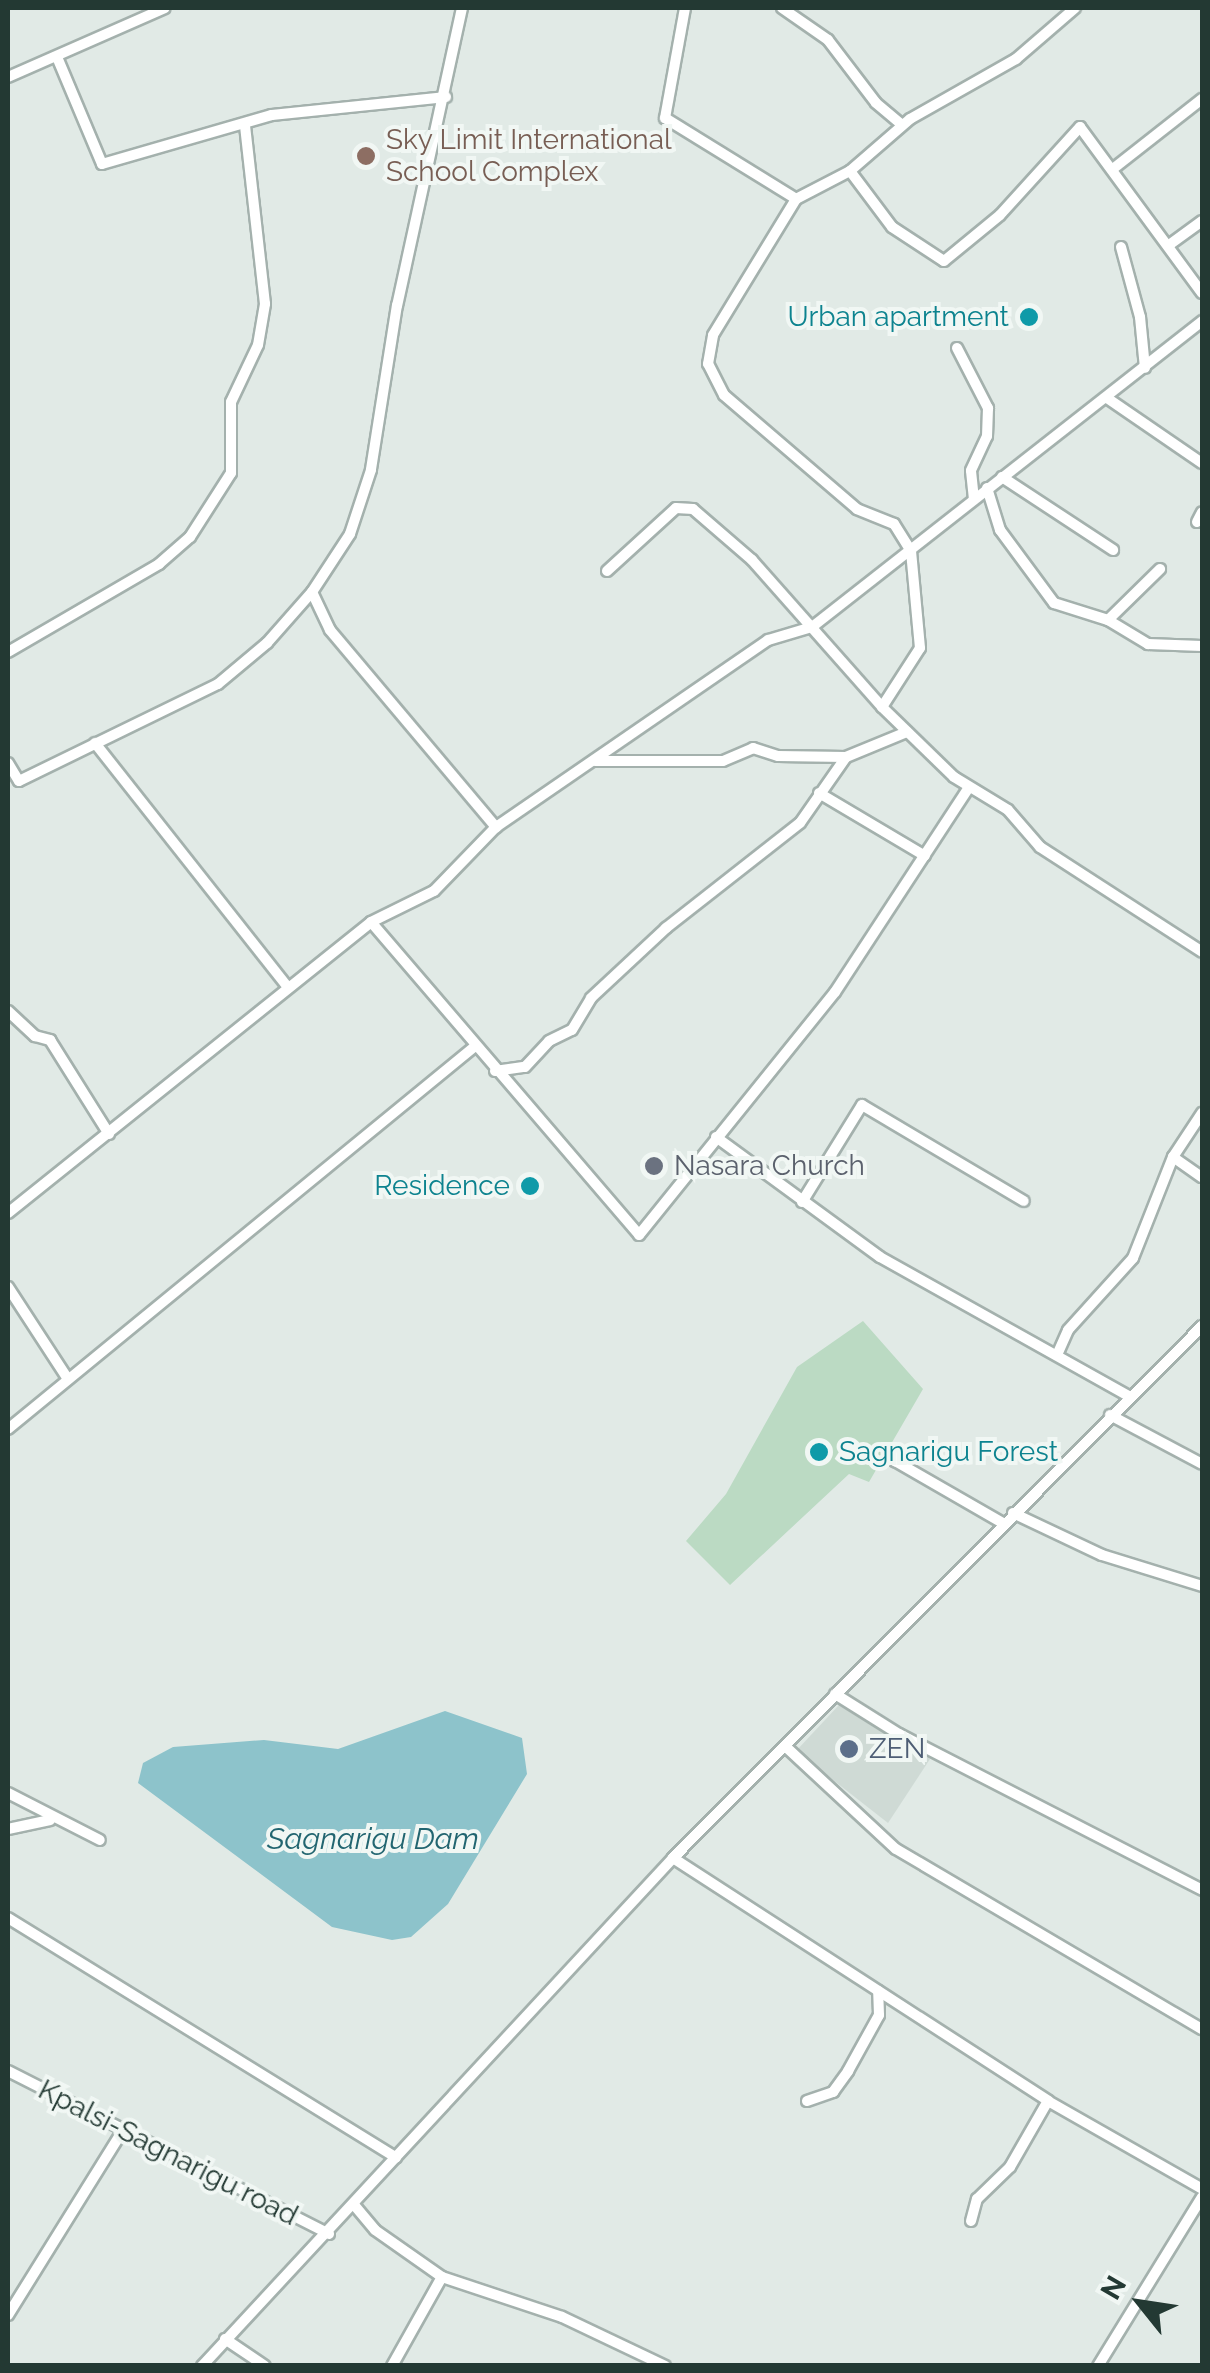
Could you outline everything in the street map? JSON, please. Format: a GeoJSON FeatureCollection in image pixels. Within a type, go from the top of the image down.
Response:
{"type":"FeatureCollection","features":[{"type":"Feature","properties":{"kind":"street"},"geometry":{"type":"LineString","coordinates":[[9,75],[165,8]]}},
{"type":"Feature","properties":{"kind":"street"},"geometry":{"type":"LineString","coordinates":[[8,788],[226,678],[312,592],[343,548],[366,488],[397,305],[446,97],[462,8]]}},
{"type":"Feature","properties":{"kind":"street"},"geometry":{"type":"LineString","coordinates":[[684,8],[666,118],[796,199]]}},
{"type":"Feature","properties":{"kind":"street"},"geometry":{"type":"LineString","coordinates":[[782,8],[828,40],[876,103],[901,124]]}},
{"type":"Feature","properties":{"kind":"street"},"geometry":{"type":"LineString","coordinates":[[882,707],[920,648],[912,551],[894,524],[857,509],[713,382],[708,364],[714,335],[796,199],[850,171],[901,124],[1016,59],[1076,8]]}},
{"type":"Feature","properties":{"kind":"street"},"geometry":{"type":"LineString","coordinates":[[57,57],[102,164],[245,128],[272,114],[446,97]]}},
{"type":"Feature","properties":{"kind":"street"},"geometry":{"type":"LineString","coordinates":[[1114,168],[1202,99]]}},
{"type":"Feature","properties":{"kind":"street"},"geometry":{"type":"LineString","coordinates":[[8,652],[159,564],[190,538],[227,481],[232,402],[258,345],[264,304],[245,128]]}},
{"type":"Feature","properties":{"kind":"street"},"geometry":{"type":"LineString","coordinates":[[850,171],[892,227],[944,260],[1000,215],[1075,128],[1084,129],[1202,293]]}},
{"type":"Feature","properties":{"kind":"street"},"geometry":{"type":"LineString","coordinates":[[1169,245],[1202,221]]}},
{"type":"Feature","properties":{"kind":"street"},"geometry":{"type":"LineString","coordinates":[[1121,246],[1140,317],[1144,368]]}},
{"type":"Feature","properties":{"kind":"street"},"geometry":{"type":"LineString","coordinates":[[8,1213],[371,922],[434,892],[496,827],[768,640],[812,627],[1202,322]]}},
{"type":"Feature","properties":{"kind":"street"},"geometry":{"type":"LineString","coordinates":[[957,348],[988,408],[987,436],[970,471],[974,499]]}},
{"type":"Feature","properties":{"kind":"street"},"geometry":{"type":"LineString","coordinates":[[1106,398],[1202,462]]}},
{"type":"Feature","properties":{"kind":"street"},"geometry":{"type":"LineString","coordinates":[[1002,477],[1112,550]]}},
{"type":"Feature","properties":{"kind":"street"},"geometry":{"type":"LineString","coordinates":[[987,488],[1000,530],[1054,603],[1108,620],[1148,644],[1202,646]]}},
{"type":"Feature","properties":{"kind":"street"},"geometry":{"type":"LineString","coordinates":[[607,571],[676,508],[688,507],[752,560],[882,707],[968,789],[1008,810],[1040,847],[1202,952]]}},
{"type":"Feature","properties":{"kind":"street"},"geometry":{"type":"LineString","coordinates":[[1108,620],[1160,569]]}},
{"type":"Feature","properties":{"kind":"street"},"geometry":{"type":"LineString","coordinates":[[312,592],[330,630],[496,827]]}},
{"type":"Feature","properties":{"kind":"street"},"geometry":{"type":"LineString","coordinates":[[594,760],[724,762],[752,748],[778,756],[846,756],[907,732]]}},
{"type":"Feature","properties":{"kind":"street"},"geometry":{"type":"LineString","coordinates":[[95,743],[288,987]]}},
{"type":"Feature","properties":{"kind":"street"},"geometry":{"type":"LineString","coordinates":[[495,1071],[524,1066],[548,1041],[572,1030],[591,998],[800,823],[846,756]]}},
{"type":"Feature","properties":{"kind":"street"},"geometry":{"type":"LineString","coordinates":[[8,762],[19,780]]}},
{"type":"Feature","properties":{"kind":"street"},"geometry":{"type":"LineString","coordinates":[[371,922],[474,1048],[639,1235],[834,992],[968,789]]}},
{"type":"Feature","properties":{"kind":"street"},"geometry":{"type":"LineString","coordinates":[[819,793],[924,856]]}},
{"type":"Feature","properties":{"kind":"street"},"geometry":{"type":"LineString","coordinates":[[8,1011],[37,1037],[50,1040],[109,1134]]}},
{"type":"Feature","properties":{"kind":"street"},"geometry":{"type":"LineString","coordinates":[[8,1429],[474,1048]]}},
{"type":"Feature","properties":{"kind":"street"},"geometry":{"type":"LineString","coordinates":[[802,1202],[862,1105],[1024,1201]]}},
{"type":"Feature","properties":{"kind":"street"},"geometry":{"type":"LineString","coordinates":[[1056,1355],[1068,1330],[1132,1258],[1173,1158],[1202,1113]]}},
{"type":"Feature","properties":{"kind":"street"},"geometry":{"type":"LineString","coordinates":[[716,1137],[880,1257],[1129,1396]]}},
{"type":"Feature","properties":{"kind":"street"},"geometry":{"type":"LineString","coordinates":[[1173,1158],[1202,1177]]}},
{"type":"Feature","properties":{"kind":"street"},"geometry":{"type":"LineString","coordinates":[[8,1287],[34,1318],[68,1378]]}},
{"type":"Feature","properties":{"kind":"street"},"geometry":{"type":"LineString","coordinates":[[202,2366],[355,2206],[463,2083],[673,1858],[1202,1326]]}},
{"type":"Feature","properties":{"kind":"street"},"geometry":{"type":"LineString","coordinates":[[1110,1415],[1202,1464]]}},
{"type":"Feature","properties":{"kind":"street"},"geometry":{"type":"LineString","coordinates":[[891,1449],[895,1461],[1004,1523]]}},
{"type":"Feature","properties":{"kind":"street"},"geometry":{"type":"LineString","coordinates":[[1013,1513],[1102,1554],[1202,1586]]}},
{"type":"Feature","properties":{"kind":"street"},"geometry":{"type":"LineString","coordinates":[[836,1694],[899,1734],[1202,1890]]}},
{"type":"Feature","properties":{"kind":"street"},"geometry":{"type":"LineString","coordinates":[[785,1746],[896,1849],[1202,2028]]}},
{"type":"Feature","properties":{"kind":"street"},"geometry":{"type":"LineString","coordinates":[[8,1793],[100,1840]]}},
{"type":"Feature","properties":{"kind":"street"},"geometry":{"type":"LineString","coordinates":[[8,1829],[38,1818],[61,1821]]}},
{"type":"Feature","properties":{"kind":"street"},"geometry":{"type":"LineString","coordinates":[[673,1858],[1048,2101],[1202,2193],[1098,2366]]}},
{"type":"Feature","properties":{"kind":"street"},"geometry":{"type":"LineString","coordinates":[[8,1918],[396,2158]]}},
{"type":"Feature","properties":{"kind":"street"},"geometry":{"type":"LineString","coordinates":[[807,2101],[832,2092],[848,2071],[879,2016],[878,1992]]}},
{"type":"Feature","properties":{"kind":"street","name":"Kpalsi-Sagnarigu road"},"geometry":{"type":"LineString","coordinates":[[8,2072],[329,2234]]}},
{"type":"Feature","properties":{"kind":"street"},"geometry":{"type":"LineString","coordinates":[[971,2221],[977,2199],[1010,2167],[1048,2101]]}},
{"type":"Feature","properties":{"kind":"street"},"geometry":{"type":"LineString","coordinates":[[8,2314],[123,2130]]}},
{"type":"Feature","properties":{"kind":"street"},"geometry":{"type":"LineString","coordinates":[[355,2206],[374,2230],[442,2277],[562,2317],[648,2363],[665,2366]]}},
{"type":"Feature","properties":{"kind":"street"},"geometry":{"type":"LineString","coordinates":[[392,2366],[442,2277]]}},
{"type":"Feature","properties":{"kind":"street"},"geometry":{"type":"LineString","coordinates":[[225,2339],[265,2366]]}},
{"type":"Feature","properties":{"kind":"shaded area"},"geometry":{"type":"Polygon","coordinates":[[[839,1705],[930,1759],[888,1823],[796,1751],[839,1705]]]}},
{"type":"Feature","properties":{"kind":"green space","name":"Sagnarigu Forest"},"geometry":{"type":"Polygon","coordinates":[[[863,1321],[923,1389],[869,1482],[849,1474],[730,1585],[686,1541],[726,1494],[797,1367],[863,1321]]]}},
{"type":"Feature","properties":{"kind":"water","name":"Sagnarigu Dam"},"geometry":{"type":"Polygon","coordinates":[[[445,1711],[522,1738],[527,1774],[448,1904],[411,1937],[392,1940],[332,1927],[138,1783],[143,1763],[173,1747],[264,1740],[338,1749],[445,1711]]]}},
{"type":"Feature","properties":{"kind":"place","name":"Sky Limit International School Complex"},"geometry":{"type":"Point","coordinates":[366,156]}},
{"type":"Feature","properties":{"kind":"place","name":"Urban apartment"},"geometry":{"type":"Point","coordinates":[1029,317]}},
{"type":"Feature","properties":{"kind":"place","name":"Nasara Church"},"geometry":{"type":"Point","coordinates":[654,1166]}},
{"type":"Feature","properties":{"kind":"place","name":"Residence"},"geometry":{"type":"Point","coordinates":[530,1186]}},
{"type":"Feature","properties":{"kind":"place","name":"Sagnarigu Forest"},"geometry":{"type":"Point","coordinates":[819,1452]}},
{"type":"Feature","properties":{"kind":"place","name":"ZEN"},"geometry":{"type":"Point","coordinates":[849,1749]}}]}
